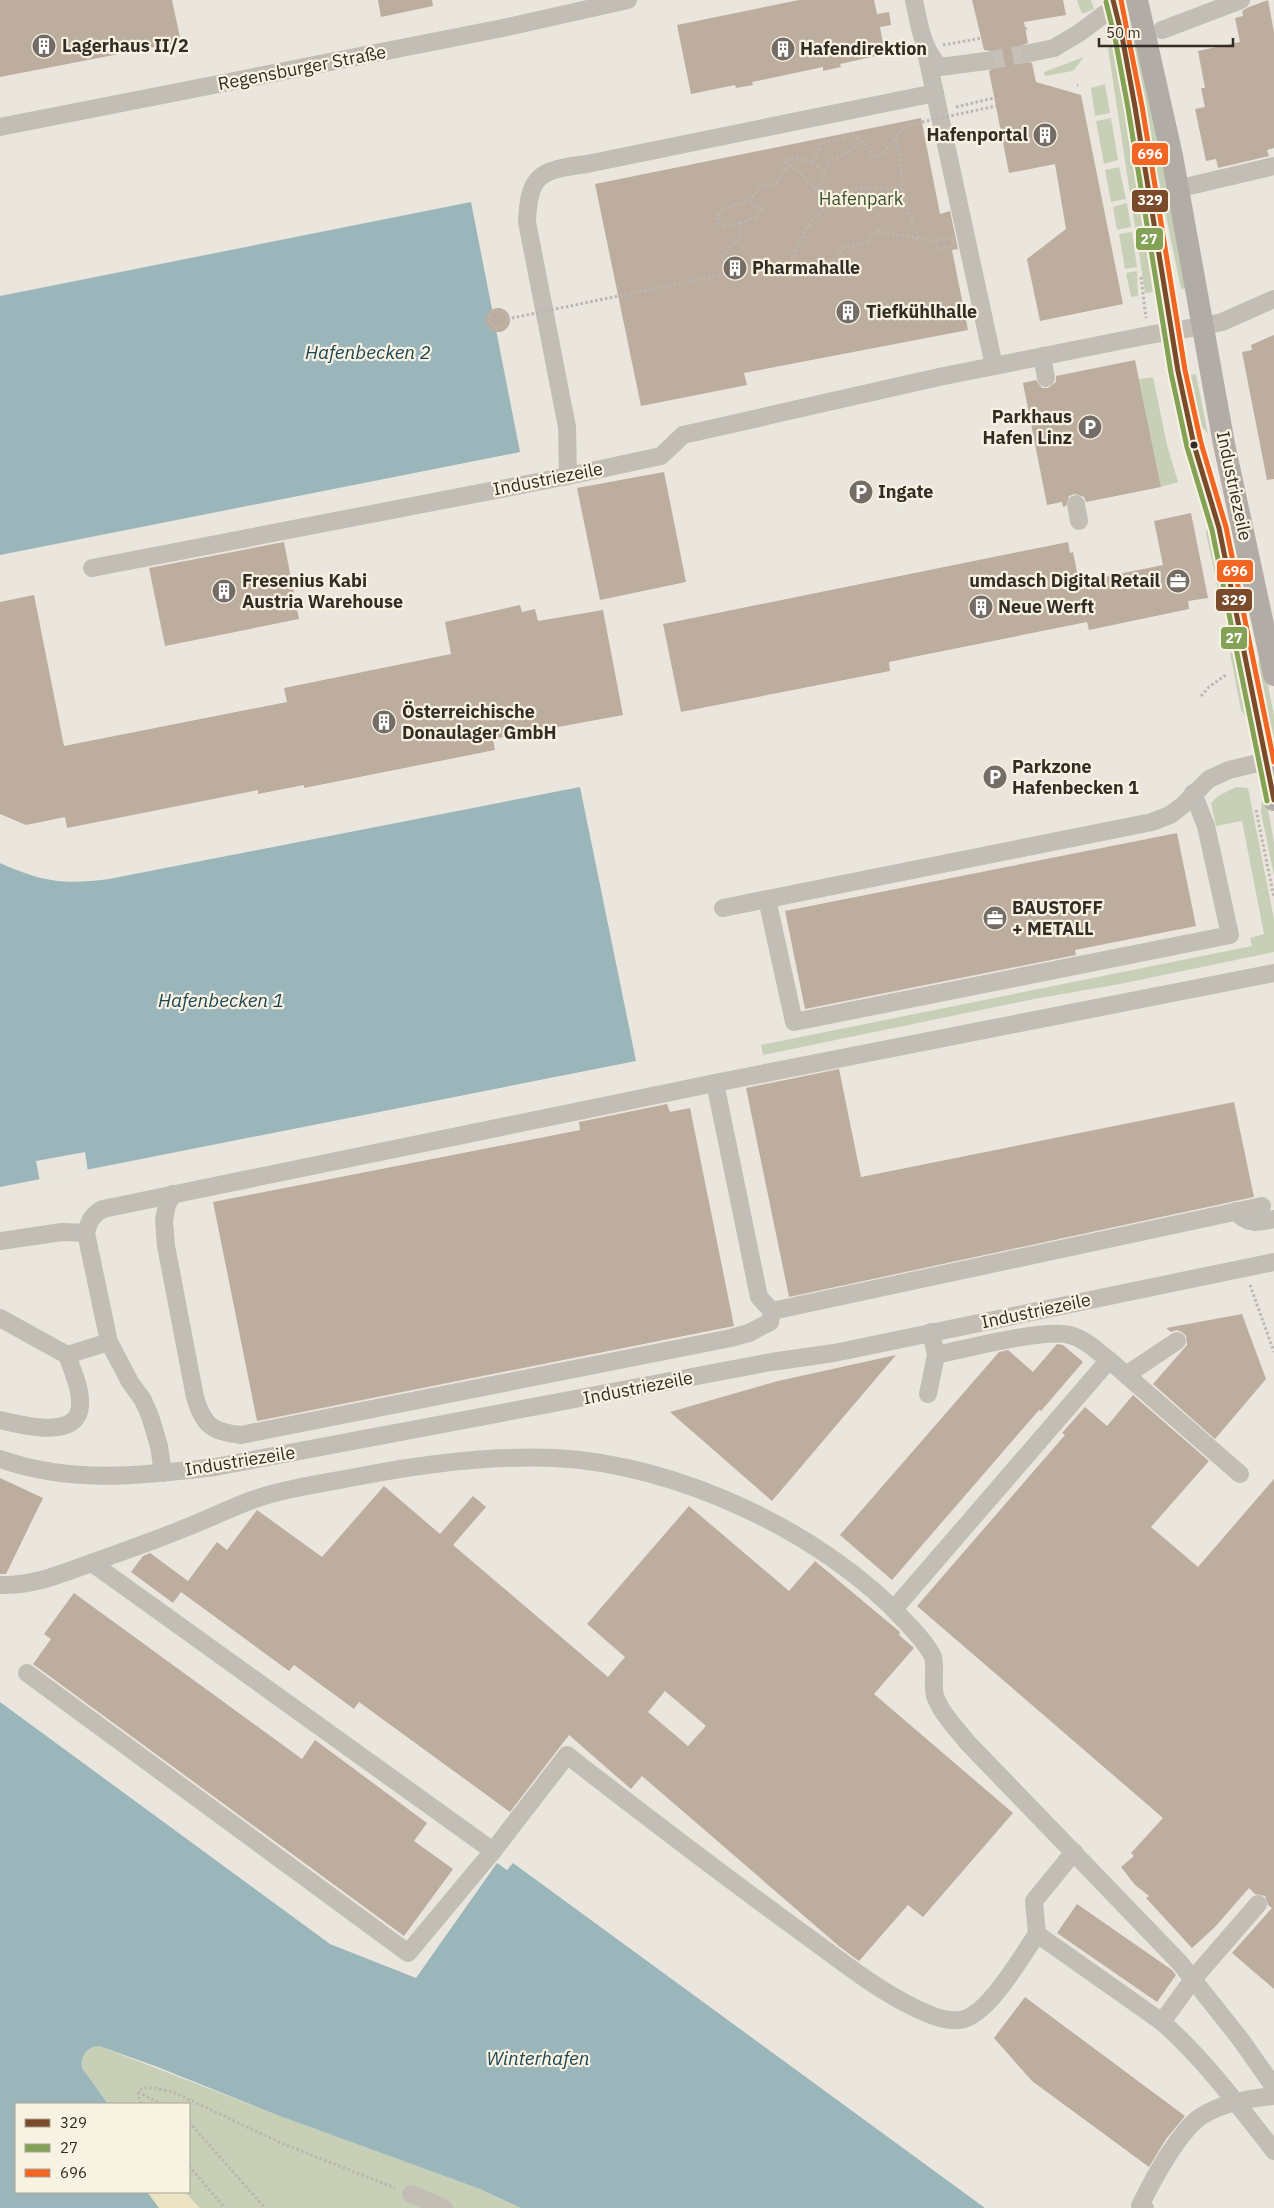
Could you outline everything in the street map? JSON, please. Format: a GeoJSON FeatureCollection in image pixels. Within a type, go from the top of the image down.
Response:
{"type":"FeatureCollection","features":[{"type":"Feature","properties":{"kind":"main road","name":"Industriezeile"},"geometry":{"type":"LineString","coordinates":[[1137,0],[1177,189],[1224,444],[1274,675]]}},
{"type":"Feature","properties":{"kind":"main road","name":"Industriezeile"},"geometry":{"type":"LineString","coordinates":[[1113,3],[1135,108],[1171,331],[1194,445],[1219,528],[1270,760],[1274,800]]}},
{"type":"Feature","properties":{"kind":"street","name":"Regensburger Straße"},"geometry":{"type":"LineString","coordinates":[[0,127],[503,28],[603,2],[628,0]]}},
{"type":"Feature","properties":{"kind":"street"},"geometry":{"type":"LineString","coordinates":[[914,0],[994,366]]}},
{"type":"Feature","properties":{"kind":"street"},"geometry":{"type":"LineString","coordinates":[[1162,30],[1241,0]]}},
{"type":"Feature","properties":{"kind":"street"},"geometry":{"type":"LineString","coordinates":[[1030,53],[1054,48],[1079,33],[1113,3]]}},
{"type":"Feature","properties":{"kind":"street"},"geometry":{"type":"LineString","coordinates":[[924,43],[931,59],[940,67],[986,61]]}},
{"type":"Feature","properties":{"kind":"street"},"geometry":{"type":"LineString","coordinates":[[568,476],[567,427],[528,222],[528,202],[536,180],[562,167],[935,93]]}},
{"type":"Feature","properties":{"kind":"street"},"geometry":{"type":"LineString","coordinates":[[1177,189],[1274,166]]}},
{"type":"Feature","properties":{"kind":"street","name":"Industriezeile"},"geometry":{"type":"LineString","coordinates":[[92,568],[568,476],[661,456],[683,435],[994,366],[1222,322],[1274,299]]}},
{"type":"Feature","properties":{"kind":"street"},"geometry":{"type":"LineString","coordinates":[[1042,356],[1046,378]]}},
{"type":"Feature","properties":{"kind":"street"},"geometry":{"type":"LineString","coordinates":[[1076,504],[1079,522]]}},
{"type":"Feature","properties":{"kind":"street"},"geometry":{"type":"LineString","coordinates":[[723,908],[1152,822],[1170,815],[1182,806],[1209,779],[1228,770],[1270,760]]}},
{"type":"Feature","properties":{"kind":"street"},"geometry":{"type":"LineString","coordinates":[[767,899],[794,1022],[1230,935],[1206,826],[1193,793]]}},
{"type":"Feature","properties":{"kind":"street"},"geometry":{"type":"LineString","coordinates":[[163,1473],[159,1446],[150,1416],[143,1400],[130,1382],[108,1342],[86,1233],[94,1214],[103,1209],[715,1083],[1274,973]]}},
{"type":"Feature","properties":{"kind":"street"},"geometry":{"type":"LineString","coordinates":[[715,1083],[759,1297],[772,1311]]}},
{"type":"Feature","properties":{"kind":"street"},"geometry":{"type":"LineString","coordinates":[[173,1194],[167,1205],[164,1220],[166,1246],[195,1397],[200,1414],[209,1425],[222,1433],[241,1435],[731,1338],[749,1334],[770,1322],[772,1311]]}},
{"type":"Feature","properties":{"kind":"street"},"geometry":{"type":"LineString","coordinates":[[772,1311],[1262,1206]]}},
{"type":"Feature","properties":{"kind":"street"},"geometry":{"type":"LineString","coordinates":[[1236,1211],[1242,1219],[1252,1222],[1274,1219]]}},
{"type":"Feature","properties":{"kind":"street"},"geometry":{"type":"LineString","coordinates":[[0,1242],[62,1232],[86,1233]]}},
{"type":"Feature","properties":{"kind":"street","name":"Industriezeile"},"geometry":{"type":"LineString","coordinates":[[0,1459],[64,1474],[110,1477],[215,1467],[770,1362],[834,1352],[1274,1262]]}},
{"type":"Feature","properties":{"kind":"street"},"geometry":{"type":"LineString","coordinates":[[0,1318],[67,1355],[81,1405],[77,1417],[71,1423],[49,1428],[0,1420]]}},
{"type":"Feature","properties":{"kind":"street"},"geometry":{"type":"LineString","coordinates":[[928,1394],[936,1355],[931,1332]]}},
{"type":"Feature","properties":{"kind":"street"},"geometry":{"type":"LineString","coordinates":[[936,1355],[1003,1341],[1056,1334],[1078,1338],[1109,1360],[1240,1474]]}},
{"type":"Feature","properties":{"kind":"street"},"geometry":{"type":"LineString","coordinates":[[1126,1375],[1177,1341]]}},
{"type":"Feature","properties":{"kind":"street"},"geometry":{"type":"LineString","coordinates":[[67,1355],[108,1342]]}},
{"type":"Feature","properties":{"kind":"street"},"geometry":{"type":"LineString","coordinates":[[894,1609],[1109,1360]]}},
{"type":"Feature","properties":{"kind":"street"},"geometry":{"type":"LineString","coordinates":[[0,1586],[39,1582],[278,1492],[434,1465],[489,1458],[556,1458],[587,1461],[648,1474],[684,1485],[755,1514],[832,1558],[894,1609],[920,1639],[933,1658],[936,1697],[950,1721],[967,1742],[1194,1978],[1274,2087]]}},
{"type":"Feature","properties":{"kind":"street"},"geometry":{"type":"LineString","coordinates":[[92,1563],[493,1851]]}},
{"type":"Feature","properties":{"kind":"street"},"geometry":{"type":"LineString","coordinates":[[27,1673],[408,1954],[493,1851],[567,1756],[719,1872],[880,1988],[913,2007],[944,2020],[961,2020],[977,2013],[1005,1982],[1036,1934],[1034,1900],[1074,1852]]}},
{"type":"Feature","properties":{"kind":"street"},"geometry":{"type":"LineString","coordinates":[[1162,2022],[1194,1978],[1258,1904]]}},
{"type":"Feature","properties":{"kind":"street"},"geometry":{"type":"LineString","coordinates":[[1036,1934],[1162,2022],[1186,2044],[1274,2151]]}},
{"type":"Feature","properties":{"kind":"street"},"geometry":{"type":"LineString","coordinates":[[1145,2208],[1140,2206],[1150,2184],[1185,2132],[1201,2116],[1235,2102],[1274,2096]]}},
{"type":"Feature","properties":{"kind":"street"},"geometry":{"type":"LineString","coordinates":[[411,2194],[444,2208]]}},
{"type":"Feature","properties":{"kind":"path"},"geometry":{"type":"LineString","coordinates":[[948,109],[994,98]]}},
{"type":"Feature","properties":{"kind":"path"},"geometry":{"type":"LineString","coordinates":[[813,162],[817,157],[819,145],[853,135],[869,147],[872,158],[885,150],[903,127],[996,106]]}},
{"type":"Feature","properties":{"kind":"path"},"geometry":{"type":"LineString","coordinates":[[896,138],[901,167],[902,189],[913,225],[920,239]]}},
{"type":"Feature","properties":{"kind":"path"},"geometry":{"type":"LineString","coordinates":[[816,190],[828,162],[850,151],[862,141]]}},
{"type":"Feature","properties":{"kind":"path"},"geometry":{"type":"LineString","coordinates":[[824,173],[813,162],[791,157],[785,162],[816,190],[833,200]]}},
{"type":"Feature","properties":{"kind":"path"},"geometry":{"type":"LineString","coordinates":[[748,201],[763,209],[756,217],[726,226],[719,223],[717,216],[723,208],[748,201],[762,186],[773,186],[778,183],[781,175],[789,165]]}},
{"type":"Feature","properties":{"kind":"path"},"geometry":{"type":"LineString","coordinates":[[902,189],[858,188],[833,200],[808,227],[789,263],[792,270],[833,262],[843,248],[866,242],[877,231],[934,241],[952,238],[954,246],[937,249],[934,241]]}},
{"type":"Feature","properties":{"kind":"path"},"geometry":{"type":"LineString","coordinates":[[506,319],[726,272],[723,255],[740,237],[740,223]]}},
{"type":"Feature","properties":{"kind":"path"},"geometry":{"type":"LineString","coordinates":[[496,311],[502,312],[506,319],[503,326],[498,328],[491,325],[489,320],[491,314],[496,311]]}},
{"type":"Feature","properties":{"kind":"path"},"geometry":{"type":"LineString","coordinates":[[1201,696],[1209,687],[1228,674]]}},
{"type":"Feature","properties":{"kind":"path"},"geometry":{"type":"LineString","coordinates":[[1245,1267],[1274,1352]]}},
{"type":"Feature","properties":{"kind":"path"},"geometry":{"type":"LineString","coordinates":[[138,2092],[142,2088],[148,2087],[173,2092],[281,2143],[411,2194]]}},
{"type":"Feature","properties":{"kind":"path"},"geometry":{"type":"LineString","coordinates":[[138,2092],[141,2103]]}},
{"type":"Feature","properties":{"kind":"path"},"geometry":{"type":"LineString","coordinates":[[138,2092],[159,2103]]}},
{"type":"Feature","properties":{"kind":"path"},"geometry":{"type":"LineString","coordinates":[[190,2123],[264,2208]]}},
{"type":"Feature","properties":{"kind":"path"},"geometry":{"type":"LineString","coordinates":[[190,2167],[225,2208]]}},
{"type":"Feature","properties":{"kind":"green space"},"geometry":{"type":"Polygon","coordinates":[[[1077,0],[1091,0],[1094,9],[1082,14],[1077,0]]]}},
{"type":"Feature","properties":{"kind":"green space"},"geometry":{"type":"Polygon","coordinates":[[[1137,40],[1188,288],[1181,289],[1131,45],[1133,41],[1137,40]]]}},
{"type":"Feature","properties":{"kind":"green space"},"geometry":{"type":"Polygon","coordinates":[[[1114,45],[1153,292],[1145,293],[1108,48],[1114,45]]]}},
{"type":"Feature","properties":{"kind":"green space"},"geometry":{"type":"Polygon","coordinates":[[[1084,57],[1073,71],[1045,76],[1044,72],[1084,57]]]}},
{"type":"Feature","properties":{"kind":"green space"},"geometry":{"type":"Polygon","coordinates":[[[1105,84],[1110,113],[1095,116],[1091,88],[1105,84]]]}},
{"type":"Feature","properties":{"kind":"green space"},"geometry":{"type":"Polygon","coordinates":[[[1111,118],[1118,160],[1104,164],[1096,121],[1111,118]]]}},
{"type":"Feature","properties":{"kind":"green space"},"geometry":{"type":"Polygon","coordinates":[[[1119,167],[1126,199],[1111,202],[1105,170],[1119,167]]]}},
{"type":"Feature","properties":{"kind":"green space"},"geometry":{"type":"Polygon","coordinates":[[[1127,203],[1131,227],[1117,230],[1113,207],[1127,203]]]}},
{"type":"Feature","properties":{"kind":"green space"},"geometry":{"type":"Polygon","coordinates":[[[1132,232],[1137,267],[1125,269],[1119,234],[1132,232]]]}},
{"type":"Feature","properties":{"kind":"green space"},"geometry":{"type":"Polygon","coordinates":[[[1137,271],[1138,296],[1131,297],[1126,273],[1137,271]]]}},
{"type":"Feature","properties":{"kind":"green space"},"geometry":{"type":"Polygon","coordinates":[[[1196,374],[1208,434],[1200,424],[1189,375],[1196,374]]]}},
{"type":"Feature","properties":{"kind":"green space"},"geometry":{"type":"Polygon","coordinates":[[[1153,377],[1167,445],[1178,482],[1161,487],[1139,379],[1153,377]]]}},
{"type":"Feature","properties":{"kind":"green space"},"geometry":{"type":"Polygon","coordinates":[[[1207,527],[1227,610],[1223,611],[1206,533],[1207,527]]]}},
{"type":"Feature","properties":{"kind":"green space"},"geometry":{"type":"Polygon","coordinates":[[[1235,652],[1247,719],[1241,710],[1230,653],[1235,652]]]}},
{"type":"Feature","properties":{"kind":"green space"},"geometry":{"type":"Polygon","coordinates":[[[1260,659],[1263,661],[1274,715],[1274,742],[1258,665],[1260,659]]]}},
{"type":"Feature","properties":{"kind":"green space"},"geometry":{"type":"Polygon","coordinates":[[[1236,787],[1248,788],[1274,919],[1274,952],[763,1055],[761,1045],[1252,946],[1250,938],[1264,934],[1242,821],[1216,826],[1211,803],[1218,796],[1236,787]]]}},
{"type":"Feature","properties":{"kind":"green space"},"geometry":{"type":"Polygon","coordinates":[[[1266,799],[1274,842],[1274,876],[1261,812],[1262,800],[1266,799]]]}},
{"type":"Feature","properties":{"kind":"green space"},"geometry":{"type":"Polygon","coordinates":[[[99,2046],[277,2115],[480,2189],[521,2208],[159,2208],[148,2193],[190,2193],[190,2103],[107,2103],[82,2068],[83,2056],[88,2050],[99,2046]]]}},
{"type":"Feature","properties":{"kind":"sand"},"geometry":{"type":"Polygon","coordinates":[[[146,2193],[186,2193],[200,2208],[158,2208],[146,2193]]]}},
{"type":"Feature","properties":{"kind":"water","name":"Hafenbecken 2"},"geometry":{"type":"Polygon","coordinates":[[[471,202],[520,452],[0,555],[0,296],[471,202]]]}},
{"type":"Feature","properties":{"kind":"water","name":"Hafenbecken 1"},"geometry":{"type":"Polygon","coordinates":[[[580,787],[636,1061],[0,1187],[0,863],[41,878],[66,882],[109,879],[580,787]]]}},
{"type":"Feature","properties":{"kind":"water","name":"Winterhafen"},"geometry":{"type":"Polygon","coordinates":[[[0,1702],[330,1944],[416,1978],[497,1863],[507,1870],[513,1863],[985,2208],[521,2208],[480,2189],[277,2115],[155,2066],[99,2046],[91,2048],[85,2053],[82,2060],[82,2068],[107,2103],[15,2103],[15,2193],[148,2193],[159,2208],[0,2208],[0,1702]]]}},
{"type":"Feature","properties":{"kind":"pier"},"geometry":{"type":"Polygon","coordinates":[[[85,1152],[88,1172],[40,1182],[36,1161],[85,1152]]]}},
{"type":"Feature","properties":{"kind":"building","name":"Lagerhaus II/2"},"geometry":{"type":"Polygon","coordinates":[[[0,0],[172,0],[181,42],[0,77],[0,0]]]}},
{"type":"Feature","properties":{"kind":"building"},"geometry":{"type":"Polygon","coordinates":[[[378,0],[432,0],[433,6],[381,17],[378,0]]]}},
{"type":"Feature","properties":{"kind":"building","name":"Hafendirektion"},"geometry":{"type":"Polygon","coordinates":[[[799,0],[874,0],[877,14],[889,12],[891,25],[880,27],[885,54],[840,64],[841,67],[823,71],[823,67],[752,82],[753,85],[736,88],[735,85],[691,94],[677,25],[799,0]]]}},
{"type":"Feature","properties":{"kind":"building","name":"Hafenportal"},"geometry":{"type":"Polygon","coordinates":[[[972,0],[1063,0],[1066,15],[1024,22],[1028,43],[1023,45],[1020,55],[1022,60],[1032,63],[1036,82],[1081,95],[1123,304],[1040,321],[1027,259],[1066,229],[1055,164],[1009,173],[989,71],[996,66],[996,59],[990,51],[984,50],[972,0]]]}},
{"type":"Feature","properties":{"kind":"building"},"geometry":{"type":"Polygon","coordinates":[[[1268,0],[1274,32],[1274,148],[1267,150],[1269,156],[1218,168],[1216,159],[1206,161],[1195,109],[1205,107],[1201,88],[1205,88],[1198,51],[1240,42],[1235,18],[1243,16],[1242,11],[1249,7],[1268,0]]]}},
{"type":"Feature","properties":{"kind":"building","name":"Pharmahalle"},"geometry":{"type":"Polygon","coordinates":[[[921,118],[940,214],[950,211],[958,249],[952,250],[968,330],[744,373],[747,385],[641,406],[595,184],[921,118]]]}},
{"type":"Feature","properties":{"kind":"building"},"geometry":{"type":"Polygon","coordinates":[[[498,308],[503,309],[509,315],[509,325],[503,331],[498,332],[493,331],[487,325],[486,320],[487,315],[493,309],[498,308]]]}},
{"type":"Feature","properties":{"kind":"building"},"geometry":{"type":"Polygon","coordinates":[[[1274,335],[1274,479],[1267,480],[1242,352],[1252,350],[1251,345],[1274,335]]]}},
{"type":"Feature","properties":{"kind":"building","name":"Parkhaus Hafen Linz"},"geometry":{"type":"Polygon","coordinates":[[[1135,360],[1161,487],[1086,502],[1084,497],[1075,494],[1069,496],[1066,506],[1063,507],[1062,502],[1047,505],[1023,383],[1036,380],[1042,388],[1048,388],[1056,382],[1056,376],[1135,360]]]}},
{"type":"Feature","properties":{"kind":"building"},"geometry":{"type":"Polygon","coordinates":[[[664,472],[686,582],[600,600],[577,488],[664,472]]]}},
{"type":"Feature","properties":{"kind":"building"},"geometry":{"type":"Polygon","coordinates":[[[1191,513],[1208,598],[1188,601],[1189,609],[1089,630],[1087,622],[918,656],[889,662],[890,671],[681,712],[663,624],[1068,542],[1070,553],[1073,552],[1079,582],[1163,565],[1154,521],[1191,513]]]}},
{"type":"Feature","properties":{"kind":"building","name":"Fresenius Kabi Austria Warehouse"},"geometry":{"type":"Polygon","coordinates":[[[284,542],[299,619],[165,646],[149,568],[284,542]]]}},
{"type":"Feature","properties":{"kind":"building"},"geometry":{"type":"Polygon","coordinates":[[[34,595],[64,746],[287,702],[284,688],[451,654],[445,622],[520,605],[522,612],[535,609],[538,621],[603,610],[623,715],[493,739],[495,750],[304,788],[304,785],[258,794],[258,790],[67,828],[65,817],[26,825],[0,814],[0,602],[34,595]]]}},
{"type":"Feature","properties":{"kind":"building","name":"BAUSTOFF + METALL"},"geometry":{"type":"Polygon","coordinates":[[[1177,833],[1196,926],[1075,950],[1076,955],[805,1009],[785,911],[1177,833]]]}},
{"type":"Feature","properties":{"kind":"building"},"geometry":{"type":"Polygon","coordinates":[[[839,1069],[861,1177],[1234,1102],[1254,1197],[789,1297],[746,1088],[839,1069]]]}},
{"type":"Feature","properties":{"kind":"building"},"geometry":{"type":"Polygon","coordinates":[[[667,1104],[670,1112],[690,1108],[734,1326],[257,1421],[213,1202],[580,1130],[579,1122],[667,1104]]]}},
{"type":"Feature","properties":{"kind":"building"},"geometry":{"type":"Polygon","coordinates":[[[1242,1314],[1266,1379],[1215,1439],[1153,1384],[1187,1345],[1186,1336],[1182,1332],[1177,1330],[1171,1332],[1166,1328],[1242,1314]]]}},
{"type":"Feature","properties":{"kind":"building"},"geometry":{"type":"Polygon","coordinates":[[[1057,1344],[1063,1345],[1083,1362],[892,1580],[840,1535],[999,1352],[1008,1350],[1033,1372],[1057,1344]]]}},
{"type":"Feature","properties":{"kind":"building"},"geometry":{"type":"Polygon","coordinates":[[[896,1355],[772,1501],[670,1412],[778,1381],[896,1355]]]}},
{"type":"Feature","properties":{"kind":"building"},"geometry":{"type":"Polygon","coordinates":[[[1133,1395],[1209,1461],[1151,1527],[1198,1567],[1274,1479],[1274,1989],[1232,1953],[1272,1908],[1268,1905],[1265,1896],[1255,1894],[1249,1888],[1215,1927],[1192,1948],[1146,1898],[1149,1896],[1135,1885],[1121,1867],[1134,1856],[1131,1853],[1163,1818],[917,1606],[1065,1435],[1062,1433],[1085,1407],[1107,1426],[1133,1395]]]}},
{"type":"Feature","properties":{"kind":"building"},"geometry":{"type":"Polygon","coordinates":[[[0,1478],[43,1498],[6,1574],[0,1574],[0,1478]]]}},
{"type":"Feature","properties":{"kind":"building"},"geometry":{"type":"Polygon","coordinates":[[[384,1486],[440,1534],[473,1496],[486,1507],[453,1545],[608,1677],[625,1657],[587,1624],[689,1506],[789,1591],[815,1561],[900,1632],[899,1635],[914,1648],[874,1694],[1013,1813],[923,1917],[908,1905],[859,1961],[840,1947],[642,1776],[631,1789],[569,1735],[510,1812],[359,1702],[354,1709],[294,1665],[289,1671],[181,1592],[173,1603],[131,1572],[143,1556],[150,1553],[188,1581],[217,1542],[227,1550],[257,1510],[322,1557],[384,1486]],[[665,1691],[648,1712],[688,1746],[706,1726],[665,1691]]]}},
{"type":"Feature","properties":{"kind":"building"},"geometry":{"type":"Polygon","coordinates":[[[74,1593],[302,1759],[315,1740],[427,1823],[414,1841],[453,1869],[404,1936],[33,1664],[51,1639],[44,1634],[74,1593]]]}},
{"type":"Feature","properties":{"kind":"building"},"geometry":{"type":"Polygon","coordinates":[[[1077,1904],[1172,1970],[1176,1975],[1157,2002],[1057,1933],[1077,1904]]]}},
{"type":"Feature","properties":{"kind":"building"},"geometry":{"type":"Polygon","coordinates":[[[1025,1997],[1185,2116],[1166,2139],[1149,2167],[1032,2081],[994,2038],[1025,1997]]]}},
{"type":"Feature","properties":{"kind":"tunnel"},"geometry":{"type":"LineString","coordinates":[[986,61],[1030,53]]}},
{"type":"Feature","properties":{"kind":"transit line","name":"329"},"geometry":{"type":"LineString","coordinates":[[1113,0],[1122,36],[1135,107],[1178,371],[1194,445],[1219,528],[1274,800]]}},
{"type":"Feature","properties":{"kind":"transit line","name":"696"},"geometry":{"type":"LineString","coordinates":[[1121,0],[1142,106],[1185,370],[1201,443],[1226,527],[1274,762]]}},
{"type":"Feature","properties":{"kind":"transit line","name":"27"},"geometry":{"type":"LineString","coordinates":[[1106,2],[1128,108],[1171,373],[1187,447],[1212,530],[1267,801]]}},
{"type":"Feature","properties":{"kind":"place","name":"Lagerhaus II/2"},"geometry":{"type":"Point","coordinates":[44,46]}},
{"type":"Feature","properties":{"kind":"place","name":"Hafendirektion"},"geometry":{"type":"Point","coordinates":[783,49]}},
{"type":"Feature","properties":{"kind":"place","name":"Hafenportal"},"geometry":{"type":"Point","coordinates":[1045,135]}},
{"type":"Feature","properties":{"kind":"place","name":"Pharmahalle"},"geometry":{"type":"Point","coordinates":[735,268]}},
{"type":"Feature","properties":{"kind":"place","name":"Tiefkühlhalle"},"geometry":{"type":"Point","coordinates":[848,312]}},
{"type":"Feature","properties":{"kind":"place","name":"Parkhaus Hafen Linz"},"geometry":{"type":"Point","coordinates":[1090,427]}},
{"type":"Feature","properties":{"kind":"place","name":"Ingate"},"geometry":{"type":"Point","coordinates":[861,492]}},
{"type":"Feature","properties":{"kind":"place","name":"umdasch Digital Retail"},"geometry":{"type":"Point","coordinates":[1178,581]}},
{"type":"Feature","properties":{"kind":"place","name":"Fresenius Kabi Austria Warehouse"},"geometry":{"type":"Point","coordinates":[224,591]}},
{"type":"Feature","properties":{"kind":"place","name":"Neue Werft"},"geometry":{"type":"Point","coordinates":[981,607]}},
{"type":"Feature","properties":{"kind":"place","name":"Österreichische Donaulager GmbH"},"geometry":{"type":"Point","coordinates":[384,722]}},
{"type":"Feature","properties":{"kind":"place","name":"Parkzone Hafenbecken 1"},"geometry":{"type":"Point","coordinates":[995,777]}},
{"type":"Feature","properties":{"kind":"place","name":"BAUSTOFF + METALL"},"geometry":{"type":"Point","coordinates":[995,918]}},
{"type":"Feature","properties":{"kind":"park label","name":"Hafenpark"},"geometry":{"type":"Point","coordinates":[861,199]}}]}
